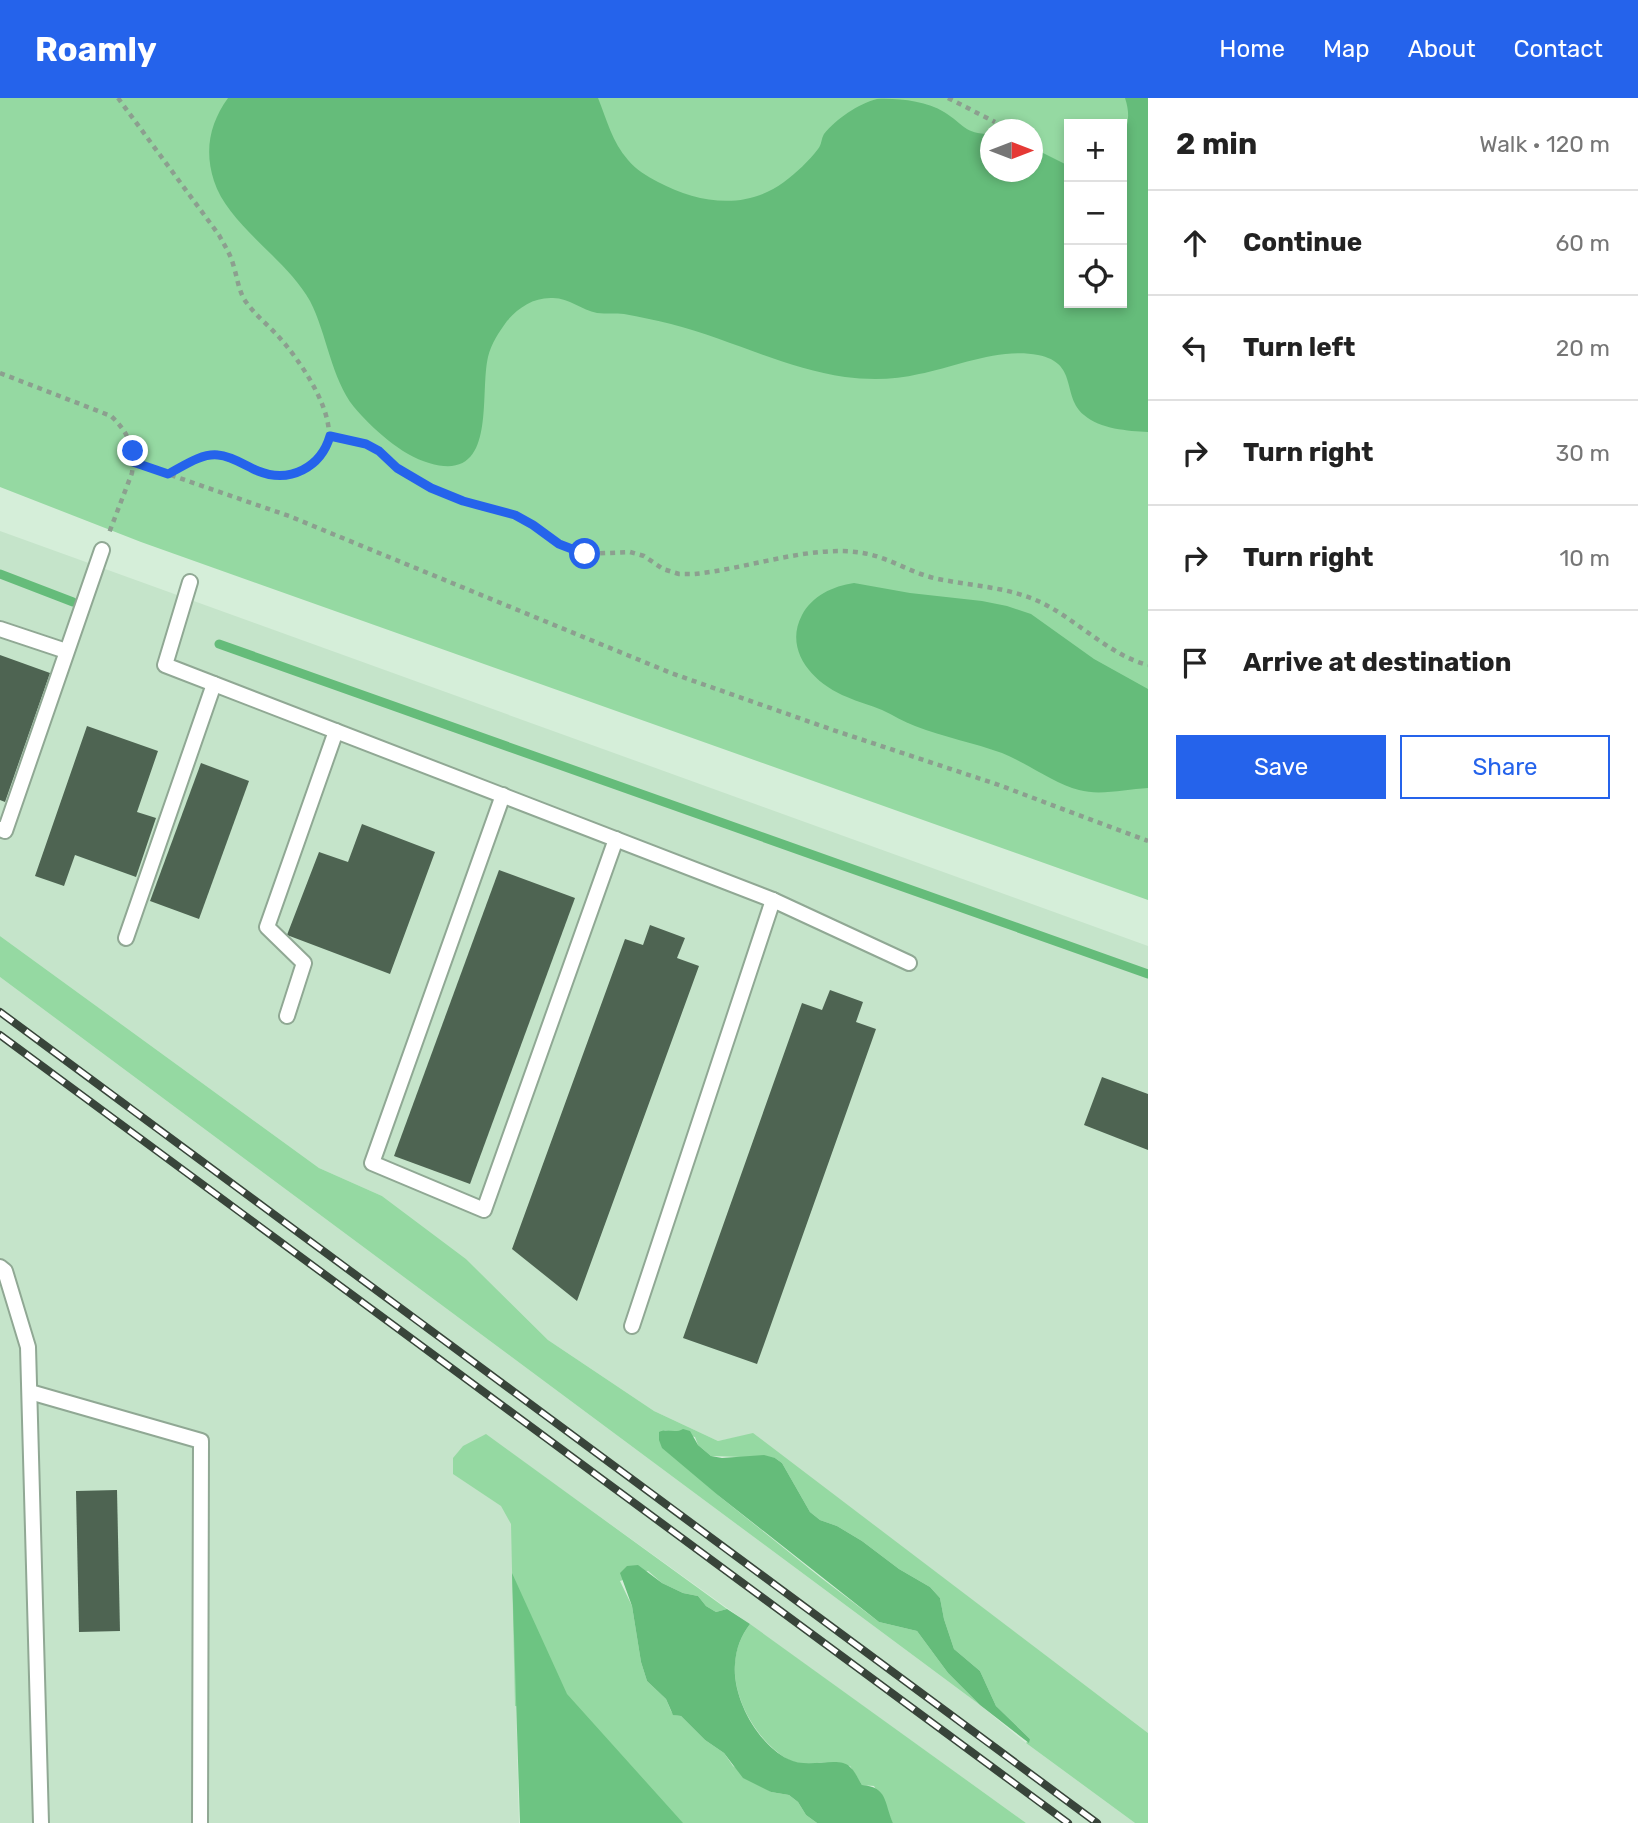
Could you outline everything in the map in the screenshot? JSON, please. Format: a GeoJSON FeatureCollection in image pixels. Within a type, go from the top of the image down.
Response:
{"type":"FeatureCollection","features":[{"type":"Feature","properties":{"kind":"lane"},"geometry":{"type":"LineString","coordinates":[[0,829],[5,831],[102,550]]}},
{"type":"Feature","properties":{"kind":"lane"},"geometry":{"type":"LineString","coordinates":[[190,582],[165,665],[773,900],[909,963]]}},
{"type":"Feature","properties":{"kind":"lane"},"geometry":{"type":"LineString","coordinates":[[0,629],[66,651]]}},
{"type":"Feature","properties":{"kind":"lane"},"geometry":{"type":"LineString","coordinates":[[126,938],[214,684]]}},
{"type":"Feature","properties":{"kind":"lane"},"geometry":{"type":"LineString","coordinates":[[287,1016],[304,963],[267,927],[336,731]]}},
{"type":"Feature","properties":{"kind":"lane"},"geometry":{"type":"LineString","coordinates":[[503,796],[372,1163],[484,1210],[616,839]]}},
{"type":"Feature","properties":{"kind":"lane"},"geometry":{"type":"LineString","coordinates":[[632,1326],[773,900]]}},
{"type":"Feature","properties":{"kind":"lane"},"geometry":{"type":"LineString","coordinates":[[0,1267],[5,1271],[28,1347],[41,1823]]}},
{"type":"Feature","properties":{"kind":"lane"},"geometry":{"type":"LineString","coordinates":[[30,1392],[201,1441],[200,1823]]}},
{"type":"Feature","properties":{"kind":"path"},"geometry":{"type":"LineString","coordinates":[[118,98],[177,182],[219,235],[229,251],[244,299],[295,356],[323,407],[330,436],[327,449],[319,460],[290,475],[261,473],[219,455],[207,456],[168,474]]}},
{"type":"Feature","properties":{"kind":"path"},"geometry":{"type":"LineString","coordinates":[[948,98],[989,119]]}},
{"type":"Feature","properties":{"kind":"path"},"geometry":{"type":"LineString","coordinates":[[0,373],[111,416],[122,426],[130,439],[132,473],[102,550]]}},
{"type":"Feature","properties":{"kind":"path"},"geometry":{"type":"LineString","coordinates":[[330,436],[366,444],[379,451],[397,468],[431,488],[463,501],[515,515],[573,551],[585,554],[630,552],[679,574],[694,574],[795,556],[838,551],[862,552],[883,557],[932,577],[1022,594],[1040,602],[1122,654],[1148,665]]}},
{"type":"Feature","properties":{"kind":"path"},"geometry":{"type":"LineString","coordinates":[[133,462],[289,516],[671,673],[996,783],[1148,841]]}},
{"type":"Feature","properties":{"kind":"shaded area"},"geometry":{"type":"Polygon","coordinates":[[[0,98],[1148,98],[1148,900],[141,542],[0,487],[0,98]]]}},
{"type":"Feature","properties":{"kind":"shaded area"},"geometry":{"type":"Polygon","coordinates":[[[228,98],[598,98],[618,146],[635,167],[673,189],[721,201],[753,197],[784,182],[814,153],[829,128],[862,104],[877,99],[920,103],[937,108],[969,130],[980,134],[980,182],[1043,182],[1043,153],[1064,164],[1064,308],[1127,308],[1128,114],[1125,98],[1148,98],[1148,432],[1114,428],[1091,420],[1077,407],[1065,372],[1051,359],[1038,355],[1023,353],[993,356],[901,377],[845,377],[800,367],[671,324],[624,314],[597,313],[565,300],[546,298],[533,301],[517,311],[493,343],[488,357],[484,413],[476,449],[466,461],[451,466],[429,463],[408,454],[388,440],[354,407],[340,383],[316,314],[300,285],[244,227],[221,197],[211,170],[209,148],[213,127],[228,98]]]}},
{"type":"Feature","properties":{"kind":"shaded area"},"geometry":{"type":"Polygon","coordinates":[[[0,531],[1148,946],[1148,1733],[753,1434],[718,1441],[654,1411],[548,1340],[466,1259],[382,1196],[319,1168],[0,936],[0,531]]]}},
{"type":"Feature","properties":{"kind":"shaded area"},"geometry":{"type":"Polygon","coordinates":[[[854,583],[910,593],[982,601],[1031,614],[1094,659],[1148,689],[1148,788],[1087,792],[1070,787],[1002,753],[915,726],[823,684],[805,665],[799,653],[797,628],[806,608],[817,597],[831,589],[854,583]]]}},
{"type":"Feature","properties":{"kind":"shaded area"},"geometry":{"type":"Polygon","coordinates":[[[0,936],[319,1168],[382,1196],[466,1259],[548,1340],[654,1411],[718,1441],[753,1433],[1148,1733],[1148,1823],[1135,1823],[1026,1743],[1030,1739],[996,1706],[980,1671],[954,1649],[940,1598],[930,1587],[899,1569],[862,1541],[837,1526],[820,1520],[810,1512],[782,1463],[775,1458],[711,1456],[698,1445],[695,1437],[664,1430],[719,1496],[820,1577],[879,1622],[917,1631],[948,1673],[980,1705],[0,977],[0,936]]]}},
{"type":"Feature","properties":{"kind":"shaded area"},"geometry":{"type":"Polygon","coordinates":[[[0,977],[1135,1823],[1026,1823],[510,1452],[519,1823],[0,1823],[0,977]]]}},
{"type":"Feature","properties":{"kind":"shaded area"},"geometry":{"type":"Polygon","coordinates":[[[683,1429],[690,1431],[698,1445],[711,1456],[722,1458],[764,1455],[775,1458],[782,1463],[810,1512],[820,1520],[837,1526],[862,1541],[899,1569],[930,1587],[940,1598],[954,1649],[980,1671],[996,1706],[1030,1739],[1029,1743],[980,1705],[948,1673],[917,1631],[879,1622],[662,1448],[659,1432],[683,1429]]]}},
{"type":"Feature","properties":{"kind":"shaded area"},"geometry":{"type":"Polygon","coordinates":[[[486,1434],[727,1609],[716,1612],[706,1606],[698,1596],[683,1593],[662,1583],[648,1571],[620,1581],[632,1606],[641,1662],[647,1681],[666,1699],[674,1715],[681,1716],[705,1740],[724,1753],[733,1766],[771,1792],[789,1795],[798,1802],[806,1815],[817,1823],[565,1823],[537,1708],[515,1706],[511,1524],[501,1506],[453,1474],[453,1458],[463,1446],[486,1434]]]}},
{"type":"Feature","properties":{"kind":"shaded area"},"geometry":{"type":"Polygon","coordinates":[[[638,1565],[662,1583],[683,1593],[698,1596],[706,1606],[716,1612],[727,1609],[750,1624],[738,1647],[735,1677],[742,1705],[757,1731],[777,1752],[788,1759],[805,1763],[838,1762],[850,1767],[862,1785],[870,1786],[881,1793],[893,1823],[817,1823],[806,1815],[798,1802],[789,1795],[771,1792],[743,1778],[724,1753],[705,1740],[681,1716],[673,1715],[666,1699],[647,1681],[641,1662],[632,1606],[620,1573],[627,1566],[638,1565]]]}},
{"type":"Feature","properties":{"kind":"shaded area"},"geometry":{"type":"Polygon","coordinates":[[[512,1573],[567,1694],[683,1823],[520,1823],[512,1573]]]}},
{"type":"Feature","properties":{"kind":"shaded area"},"geometry":{"type":"Polygon","coordinates":[[[750,1624],[1026,1823],[893,1823],[874,1786],[862,1785],[850,1766],[797,1763],[787,1759],[757,1730],[742,1704],[738,1690],[735,1676],[736,1652],[750,1624]]]}},
{"type":"Feature","properties":{"kind":"building"},"geometry":{"type":"Polygon","coordinates":[[[0,655],[50,673],[5,802],[0,800],[0,655]]]}},
{"type":"Feature","properties":{"kind":"building"},"geometry":{"type":"Polygon","coordinates":[[[87,726],[158,751],[137,812],[156,818],[136,877],[75,855],[64,886],[35,876],[87,726]]]}},
{"type":"Feature","properties":{"kind":"building"},"geometry":{"type":"Polygon","coordinates":[[[201,763],[249,781],[199,919],[150,901],[201,763]]]}},
{"type":"Feature","properties":{"kind":"building"},"geometry":{"type":"Polygon","coordinates":[[[362,824],[435,852],[390,974],[287,935],[319,852],[348,862],[362,824]]]}},
{"type":"Feature","properties":{"kind":"building"},"geometry":{"type":"Polygon","coordinates":[[[499,870],[575,898],[470,1184],[394,1156],[499,870]]]}},
{"type":"Feature","properties":{"kind":"building"},"geometry":{"type":"Polygon","coordinates":[[[650,925],[685,938],[677,958],[699,966],[577,1301],[512,1249],[625,939],[643,945],[650,925]]]}},
{"type":"Feature","properties":{"kind":"building"},"geometry":{"type":"Polygon","coordinates":[[[830,990],[863,1002],[856,1022],[876,1029],[757,1364],[683,1338],[802,1003],[822,1010],[830,990]]]}},
{"type":"Feature","properties":{"kind":"building"},"geometry":{"type":"Polygon","coordinates":[[[1102,1077],[1148,1094],[1148,1150],[1084,1125],[1102,1077]]]}},
{"type":"Feature","properties":{"kind":"building"},"geometry":{"type":"Polygon","coordinates":[[[117,1490],[120,1631],[79,1632],[76,1491],[117,1490]]]}},
{"type":"Feature","properties":{"kind":"waterway"},"geometry":{"type":"LineString","coordinates":[[0,574],[73,602]]}},
{"type":"Feature","properties":{"kind":"waterway"},"geometry":{"type":"LineString","coordinates":[[219,644],[1148,974]]}},
{"type":"Feature","properties":{"kind":"railway"},"geometry":{"type":"LineString","coordinates":[[0,1012],[1097,1823]]}},
{"type":"Feature","properties":{"kind":"railway"},"geometry":{"type":"LineString","coordinates":[[0,1035],[1068,1823]]}},
{"type":"Feature","properties":{"kind":"route"},"geometry":{"type":"LineString","coordinates":[[133,451],[133,462],[168,474],[207,456],[219,455],[261,473],[275,476],[290,475],[319,460],[327,449],[330,436],[350,439],[379,451],[397,468],[431,488],[463,501],[515,515],[559,544],[585,554]]}}]}
